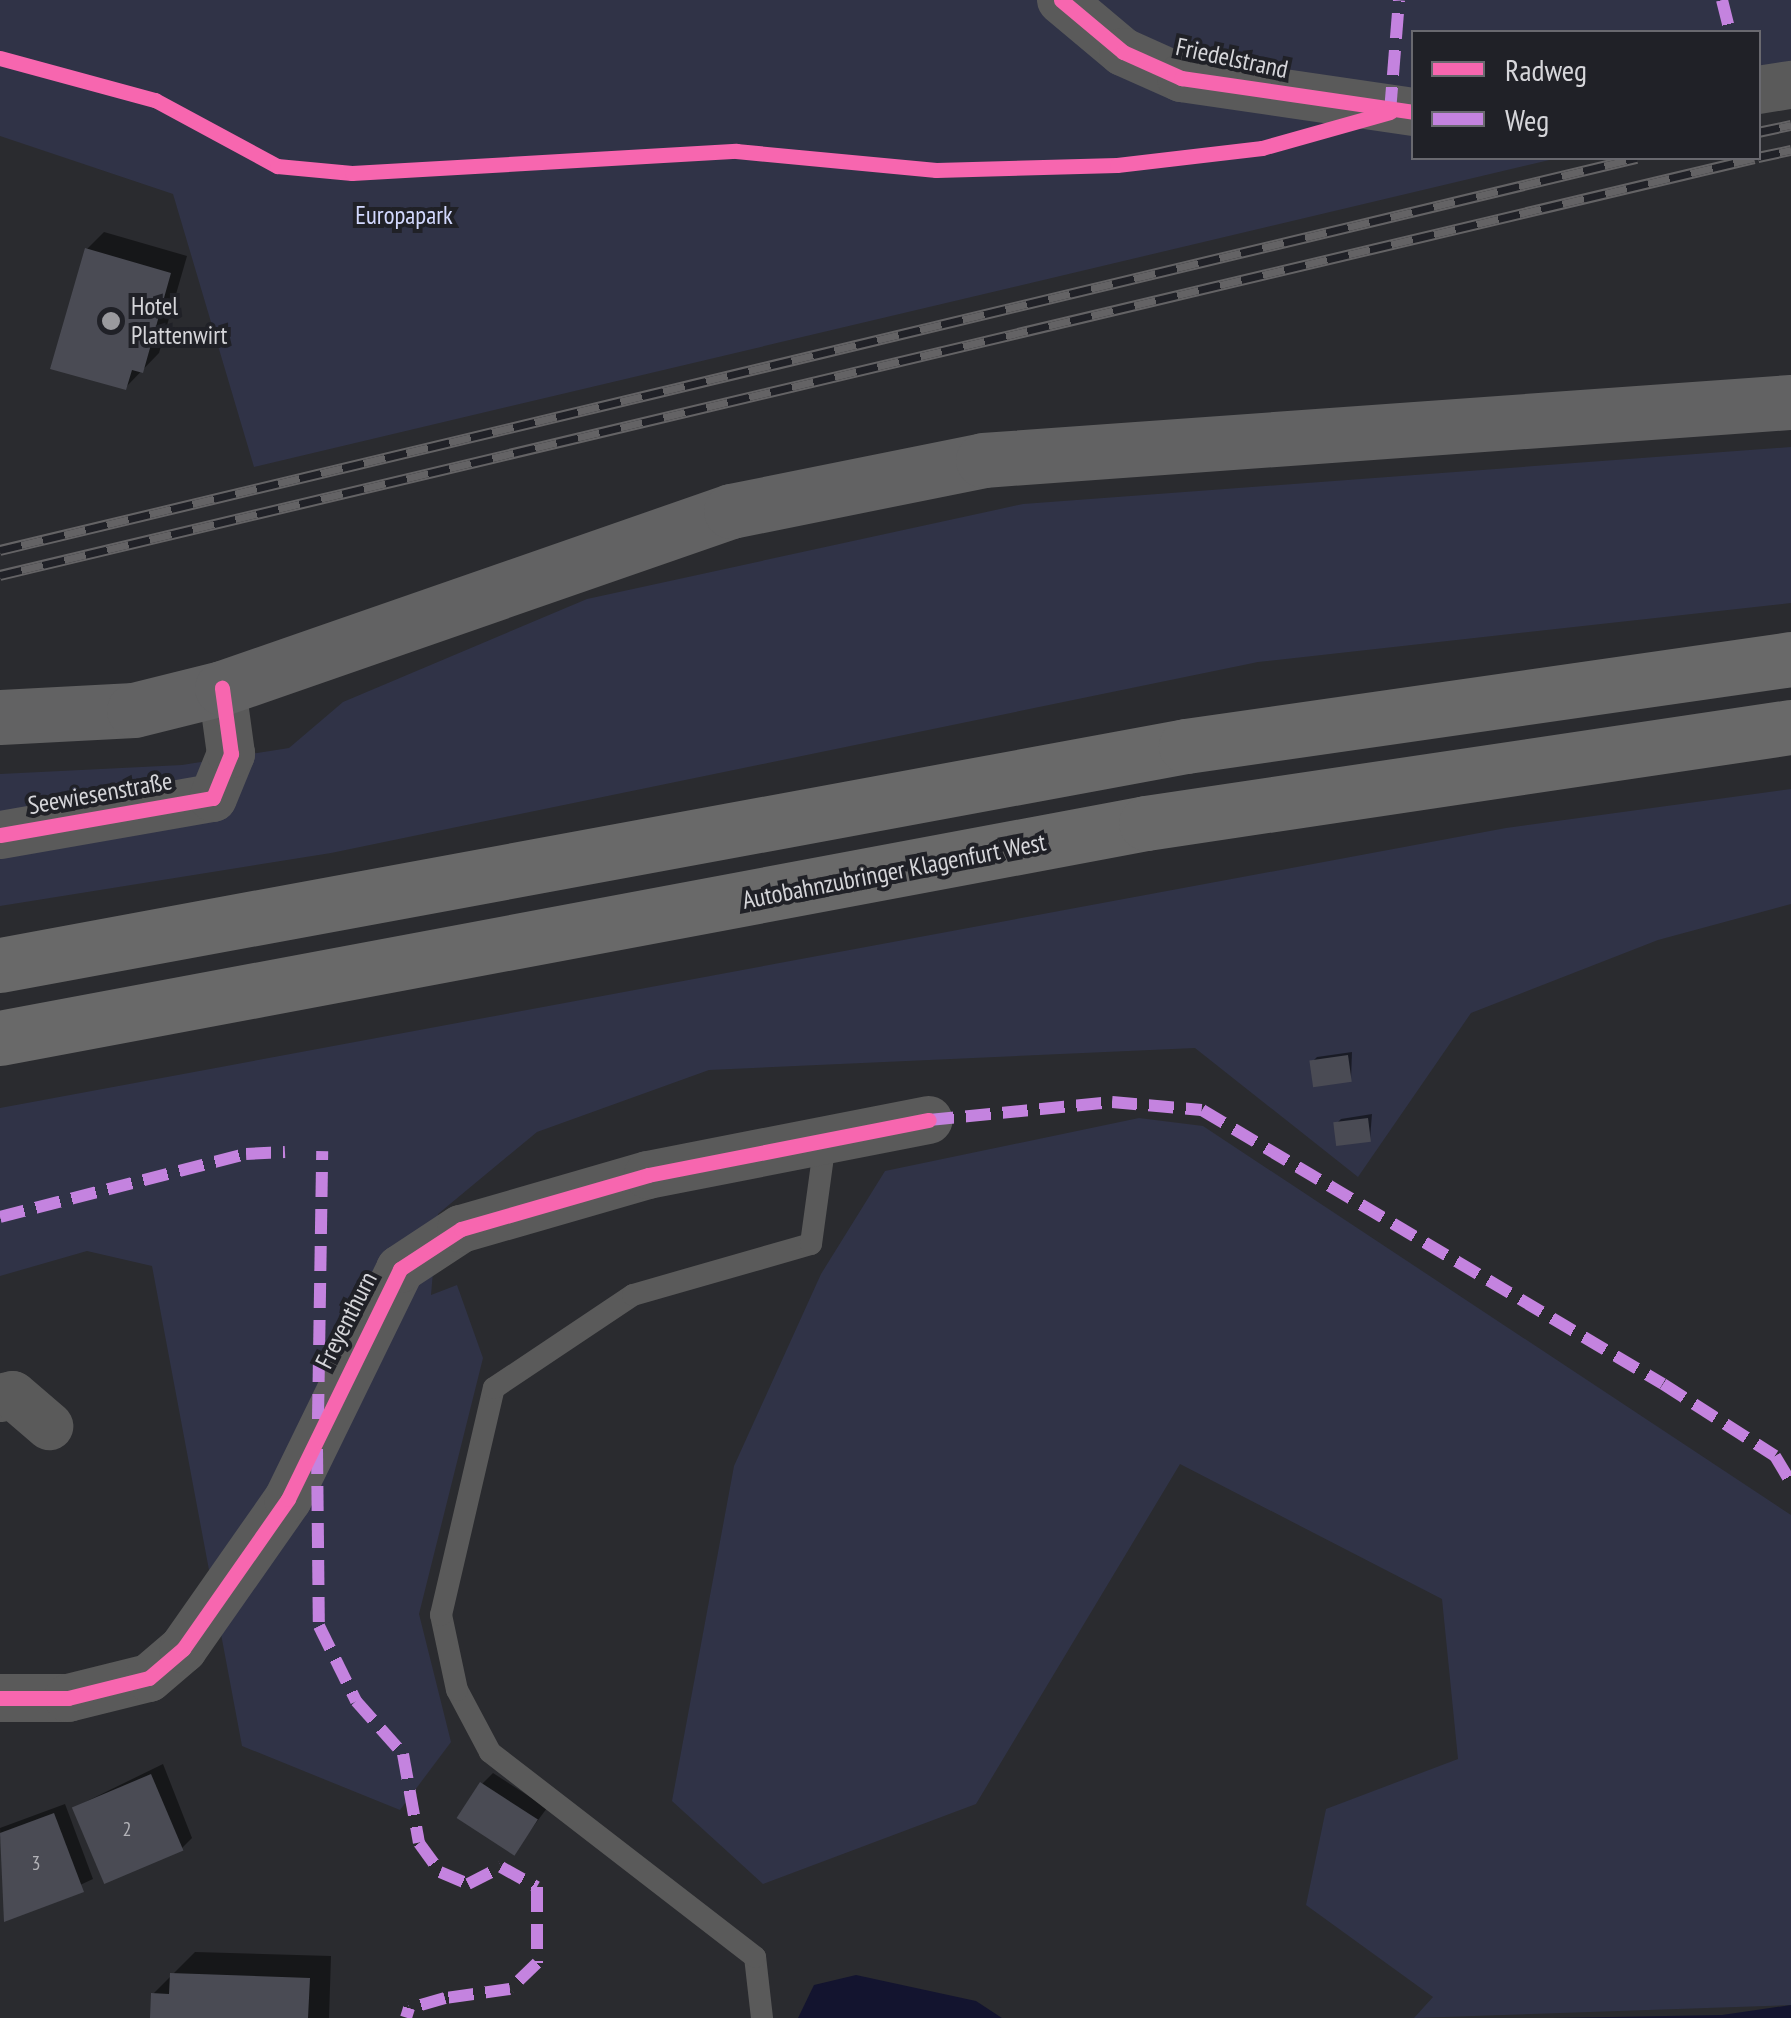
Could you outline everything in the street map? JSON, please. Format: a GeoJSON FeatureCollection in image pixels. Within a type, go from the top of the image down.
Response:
{"type":"FeatureCollection","features":[{"type":"Feature","properties":{"kind":"highway"},"geometry":{"type":"LineString","coordinates":[[0,965],[1186,746],[1791,659]]}},
{"type":"Feature","properties":{"kind":"highway","name":"Autobahnzubringer Klagenfurt West"},"geometry":{"type":"LineString","coordinates":[[0,1038],[1146,823],[1791,727]]}},
{"type":"Feature","properties":{"kind":"main road"},"geometry":{"type":"LineString","coordinates":[[0,717],[134,710],[222,688],[554,567],[868,480],[983,460],[1791,402]]}},
{"type":"Feature","properties":{"kind":"street","name":"Friedelstrand"},"geometry":{"type":"LineString","coordinates":[[1061,0],[1123,52],[1181,78],[1411,112]]}},
{"type":"Feature","properties":{"kind":"street"},"geometry":{"type":"LineString","coordinates":[[1761,90],[1791,85]]}},
{"type":"Feature","properties":{"kind":"street","name":"Seewiesenstraße"},"geometry":{"type":"LineString","coordinates":[[0,835],[213,798],[231,754],[222,688]]}},
{"type":"Feature","properties":{"kind":"street","name":"Freyenthurn"},"geometry":{"type":"LineString","coordinates":[[0,1698],[68,1698],[149,1678],[183,1649],[288,1499],[400,1269],[461,1229],[648,1175],[929,1120]]}},
{"type":"Feature","properties":{"kind":"street"},"geometry":{"type":"LineString","coordinates":[[0,1398],[14,1395],[49,1426]]}},
{"type":"Feature","properties":{"kind":"lane"},"geometry":{"type":"LineString","coordinates":[[762,2018],[755,1956],[490,1752],[458,1690],[440,1615],[494,1388],[632,1295],[811,1244],[825,1142]]}},
{"type":"Feature","properties":{"kind":"green space","name":"Europapark"},"geometry":{"type":"Polygon","coordinates":[[[0,0],[1791,0],[1791,107],[1761,114],[1761,30],[1411,30],[1411,160],[1550,160],[254,467],[173,194],[0,136],[0,0]]]}},
{"type":"Feature","properties":{"kind":"green space"},"geometry":{"type":"Polygon","coordinates":[[[1791,447],[1791,603],[1258,662],[331,853],[0,906],[0,774],[182,765],[289,748],[343,702],[587,599],[1023,504],[1791,447]]]}},
{"type":"Feature","properties":{"kind":"green space"},"geometry":{"type":"Polygon","coordinates":[[[1791,789],[1791,904],[1658,940],[1471,1013],[1358,1177],[1195,1048],[709,1070],[537,1132],[438,1214],[431,1295],[457,1285],[483,1358],[419,1614],[451,1742],[400,1810],[242,1746],[152,1266],[87,1251],[0,1276],[0,1108],[1506,828],[1791,789]]]}},
{"type":"Feature","properties":{"kind":"green space"},"geometry":{"type":"Polygon","coordinates":[[[1139,1118],[1203,1126],[1791,1515],[1791,2005],[1414,2018],[1433,1997],[1306,1905],[1326,1809],[1458,1759],[1442,1599],[1180,1464],[976,1804],[763,1884],[672,1801],[734,1466],[821,1274],[885,1171],[1139,1118]]]}},
{"type":"Feature","properties":{"kind":"shaded area"},"geometry":{"type":"Polygon","coordinates":[[[856,1975],[976,2001],[1002,2018],[798,2018],[814,1985],[856,1975]]]}},
{"type":"Feature","properties":{"kind":"shaded area"},"geometry":{"type":"Polygon","coordinates":[[[1791,2005],[1791,2018],[1552,2018],[1722,2015],[1791,2005]]]}},
{"type":"Feature","properties":{"kind":"building","name":"Hotel Plattenwirt"},"geometry":{"type":"Polygon","coordinates":[[[85,248],[171,273],[143,373],[132,370],[126,390],[50,369],[85,248]]]}},
{"type":"Feature","properties":{"kind":"building"},"geometry":{"type":"Polygon","coordinates":[[[1348,1055],[1352,1082],[1313,1087],[1309,1060],[1348,1055]]]}},
{"type":"Feature","properties":{"kind":"building"},"geometry":{"type":"Polygon","coordinates":[[[1368,1118],[1371,1142],[1336,1146],[1333,1122],[1368,1118]]]}},
{"type":"Feature","properties":{"kind":"building"},"geometry":{"type":"Polygon","coordinates":[[[151,1774],[183,1850],[104,1884],[72,1808],[151,1774]]]}},
{"type":"Feature","properties":{"kind":"building"},"geometry":{"type":"Polygon","coordinates":[[[480,1782],[538,1820],[514,1856],[457,1818],[480,1782]]]}},
{"type":"Feature","properties":{"kind":"building"},"geometry":{"type":"Polygon","coordinates":[[[54,1813],[84,1892],[4,1922],[0,1833],[54,1813]]]}},
{"type":"Feature","properties":{"kind":"building"},"geometry":{"type":"Polygon","coordinates":[[[170,1973],[310,1978],[308,2018],[150,2018],[151,1993],[169,1994],[170,1973]]]}},
{"type":"Feature","properties":{"kind":"railway"},"geometry":{"type":"LineString","coordinates":[[1761,131],[1791,125]]}},
{"type":"Feature","properties":{"kind":"railway"},"geometry":{"type":"LineString","coordinates":[[1761,156],[1791,150]]}},
{"type":"Feature","properties":{"kind":"railway"},"geometry":{"type":"LineString","coordinates":[[0,550],[1629,160]]}},
{"type":"Feature","properties":{"kind":"railway"},"geometry":{"type":"LineString","coordinates":[[0,575],[1746,160]]}},
{"type":"Feature","properties":{"kind":"marked path"},"geometry":{"type":"LineString","coordinates":[[1390,112],[1399,0]]}},
{"type":"Feature","properties":{"kind":"marked path"},"geometry":{"type":"LineString","coordinates":[[1722,0],[1730,30]]}},
{"type":"Feature","properties":{"kind":"marked path"},"geometry":{"type":"LineString","coordinates":[[929,1120],[1112,1102],[1202,1110],[1663,1384],[1775,1456],[1791,1483]]}},
{"type":"Feature","properties":{"kind":"marked path"},"geometry":{"type":"LineString","coordinates":[[318,1419],[322,1151]]}},
{"type":"Feature","properties":{"kind":"marked path"},"geometry":{"type":"LineString","coordinates":[[0,1217],[246,1154],[285,1152]]}},
{"type":"Feature","properties":{"kind":"marked path"},"geometry":{"type":"LineString","coordinates":[[317,1449],[319,1626],[356,1701],[403,1754],[419,1843],[440,1872],[468,1884],[501,1867],[537,1887],[537,1963],[510,1989],[445,1998],[409,2008],[406,2018]]}},
{"type":"Feature","properties":{"kind":"cycle path"},"geometry":{"type":"LineString","coordinates":[[1061,0],[1123,52],[1181,78],[1411,112]]}},
{"type":"Feature","properties":{"kind":"cycle path"},"geometry":{"type":"LineString","coordinates":[[0,58],[155,100],[277,166],[352,173],[736,151],[936,170],[1117,165],[1262,148],[1390,112]]}},
{"type":"Feature","properties":{"kind":"cycle path"},"geometry":{"type":"LineString","coordinates":[[0,835],[213,798],[231,754],[222,688]]}},
{"type":"Feature","properties":{"kind":"cycle path"},"geometry":{"type":"LineString","coordinates":[[0,1698],[68,1698],[149,1678],[183,1649],[288,1499],[400,1269],[461,1229],[648,1175],[929,1120]]}},
{"type":"Feature","properties":{"kind":"place","name":"Hotel Plattenwirt"},"geometry":{"type":"Point","coordinates":[111,321]}}]}
